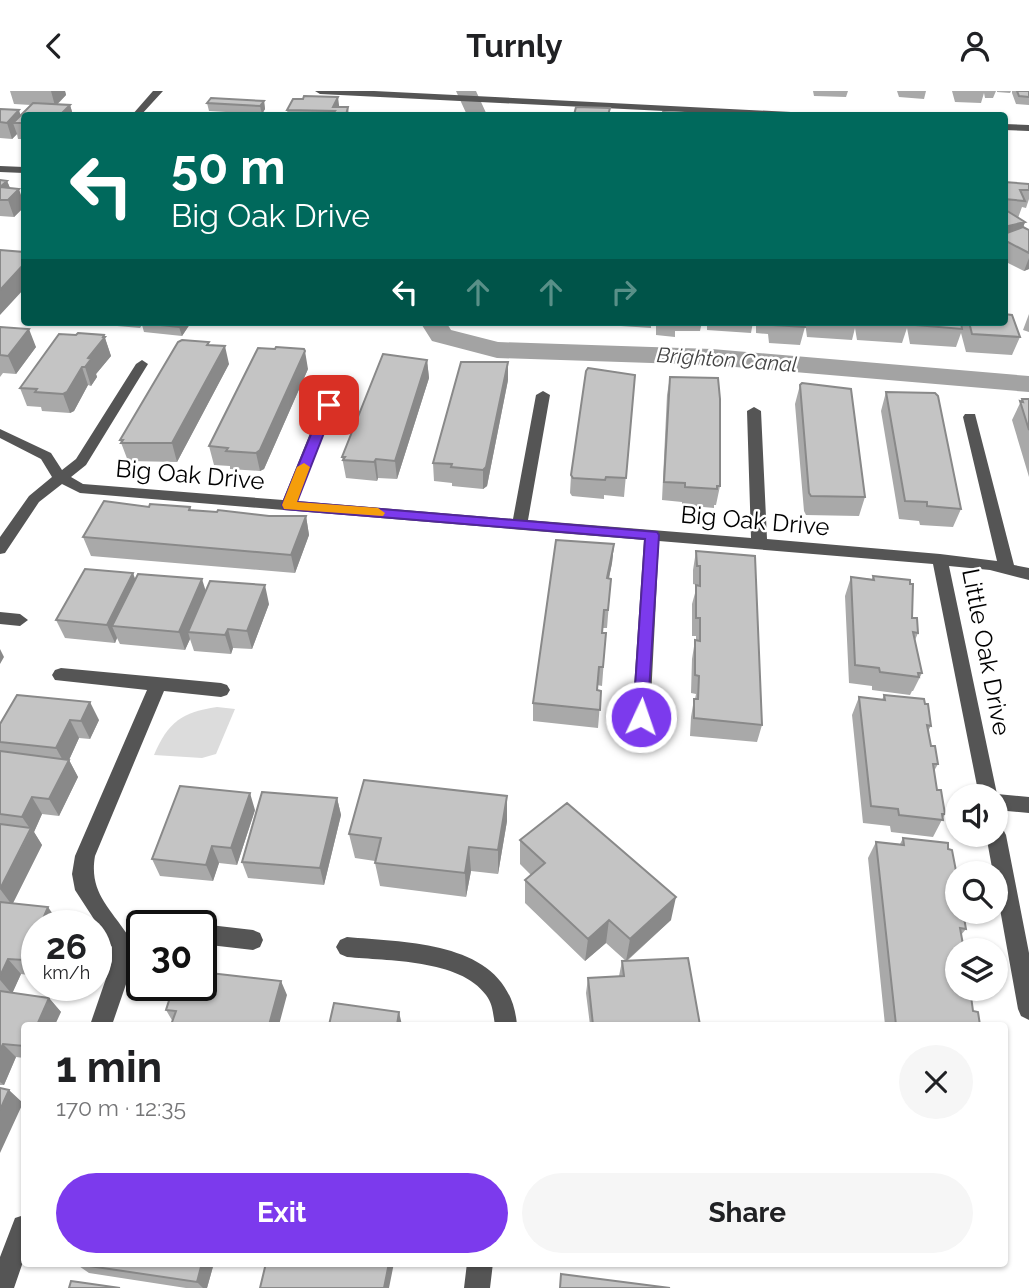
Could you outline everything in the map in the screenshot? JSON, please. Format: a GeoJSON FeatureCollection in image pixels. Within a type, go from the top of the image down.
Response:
{"type":"FeatureCollection","features":[{"type":"Feature","properties":{"kind":"street"},"geometry":{"type":"LineString","coordinates":[[139,112],[158,91]]}},
{"type":"Feature","properties":{"kind":"street"},"geometry":{"type":"LineString","coordinates":[[320,91],[729,112]]}},
{"type":"Feature","properties":{"kind":"street"},"geometry":{"type":"LineString","coordinates":[[539,112],[551,91]]}},
{"type":"Feature","properties":{"kind":"street"},"geometry":{"type":"LineString","coordinates":[[1008,127],[1029,128]]}},
{"type":"Feature","properties":{"kind":"street"},"geometry":{"type":"LineString","coordinates":[[0,169],[21,170]]}},
{"type":"Feature","properties":{"kind":"street"},"geometry":{"type":"LineString","coordinates":[[0,549],[26,508],[59,477],[81,462],[142,364]]}},
{"type":"Feature","properties":{"kind":"street"},"geometry":{"type":"LineString","coordinates":[[288,505],[339,379]]}},
{"type":"Feature","properties":{"kind":"street"},"geometry":{"type":"LineString","coordinates":[[520,524],[543,395]]}},
{"type":"Feature","properties":{"kind":"street"},"geometry":{"type":"LineString","coordinates":[[754,411],[759,544]]}},
{"type":"Feature","properties":{"kind":"street"},"geometry":{"type":"LineString","coordinates":[[970,417],[1007,568]]}},
{"type":"Feature","properties":{"kind":"street","name":"Big Oak Drive"},"geometry":{"type":"LineString","coordinates":[[0,433],[46,456],[59,477],[79,488],[940,559],[1029,573]]}},
{"type":"Feature","properties":{"kind":"street"},"geometry":{"type":"LineString","coordinates":[[641,717],[652,535]]}},
{"type":"Feature","properties":{"kind":"street","name":"Little Oak Drive"},"geometry":{"type":"LineString","coordinates":[[940,559],[986,784]]}},
{"type":"Feature","properties":{"kind":"street"},"geometry":{"type":"LineString","coordinates":[[0,618],[20,620]]}},
{"type":"Feature","properties":{"kind":"street"},"geometry":{"type":"LineString","coordinates":[[61,675],[221,690]]}},
{"type":"Feature","properties":{"kind":"street"},"geometry":{"type":"LineString","coordinates":[[126,935],[85,890],[82,874],[93,835],[158,684]]}},
{"type":"Feature","properties":{"kind":"street"},"geometry":{"type":"LineString","coordinates":[[1008,803],[1029,805]]}},
{"type":"Feature","properties":{"kind":"street"},"geometry":{"type":"LineString","coordinates":[[998,847],[1029,1009]]}},
{"type":"Feature","properties":{"kind":"street"},"geometry":{"type":"LineString","coordinates":[[217,936],[253,940]]}},
{"type":"Feature","properties":{"kind":"street"},"geometry":{"type":"LineString","coordinates":[[347,947],[450,960],[468,966],[492,985],[503,1004],[506,1022]]}},
{"type":"Feature","properties":{"kind":"street"},"geometry":{"type":"LineString","coordinates":[[102,1022],[126,953]]}},
{"type":"Feature","properties":{"kind":"street"},"geometry":{"type":"LineString","coordinates":[[1,1288],[21,1235]]}},
{"type":"Feature","properties":{"kind":"street"},"geometry":{"type":"LineString","coordinates":[[477,1288],[480,1267]]}},
{"type":"Feature","properties":{"kind":"shaded area"},"geometry":{"type":"Polygon","coordinates":[[[217,707],[235,709],[216,754],[202,758],[154,755],[165,734],[178,721],[194,712],[217,707]]]}},
{"type":"Feature","properties":{"kind":"building"},"geometry":{"type":"Polygon","coordinates":[[[1017,91],[1029,91],[1029,97],[1019,96],[1017,91]]]}},
{"type":"Feature","properties":{"kind":"building"},"geometry":{"type":"Polygon","coordinates":[[[304,96],[338,97],[333,107],[348,107],[347,112],[287,110],[293,99],[303,99],[304,96]]]}},
{"type":"Feature","properties":{"kind":"building"},"geometry":{"type":"Polygon","coordinates":[[[211,98],[264,101],[260,106],[207,103],[211,98]]]}},
{"type":"Feature","properties":{"kind":"building"},"geometry":{"type":"Polygon","coordinates":[[[33,103],[70,105],[63,112],[24,112],[33,103]]]}},
{"type":"Feature","properties":{"kind":"building"},"geometry":{"type":"Polygon","coordinates":[[[576,107],[610,108],[609,112],[575,112],[576,107]]]}},
{"type":"Feature","properties":{"kind":"building"},"geometry":{"type":"Polygon","coordinates":[[[0,109],[19,110],[7,123],[0,122],[0,109]]]}},
{"type":"Feature","properties":{"kind":"building"},"geometry":{"type":"Polygon","coordinates":[[[21,115],[21,123],[13,123],[21,115]]]}},
{"type":"Feature","properties":{"kind":"building"},"geometry":{"type":"Polygon","coordinates":[[[1008,182],[1029,184],[1029,190],[1020,190],[1025,201],[1008,199],[1008,182]]]}},
{"type":"Feature","properties":{"kind":"building"},"geometry":{"type":"Polygon","coordinates":[[[0,187],[19,189],[8,200],[0,200],[0,187]]]}},
{"type":"Feature","properties":{"kind":"building"},"geometry":{"type":"Polygon","coordinates":[[[1008,211],[1025,222],[1008,226],[1008,211]]]}},
{"type":"Feature","properties":{"kind":"building"},"geometry":{"type":"Polygon","coordinates":[[[1023,227],[1029,230],[1029,253],[1008,242],[1008,233],[1023,227]]]}},
{"type":"Feature","properties":{"kind":"building"},"geometry":{"type":"Polygon","coordinates":[[[0,250],[21,252],[21,267],[0,290],[0,250]]]}},
{"type":"Feature","properties":{"kind":"building"},"geometry":{"type":"Polygon","coordinates":[[[1008,314],[1012,315],[1020,337],[972,334],[970,326],[1008,326],[1008,314]]]}},
{"type":"Feature","properties":{"kind":"building"},"geometry":{"type":"Polygon","coordinates":[[[928,326],[962,326],[962,329],[928,326]]]}},
{"type":"Feature","properties":{"kind":"building"},"geometry":{"type":"Polygon","coordinates":[[[0,327],[29,329],[8,356],[0,355],[0,327]]]}},
{"type":"Feature","properties":{"kind":"building"},"geometry":{"type":"Polygon","coordinates":[[[78,333],[105,337],[67,392],[35,392],[37,389],[20,388],[59,334],[78,333]]]}},
{"type":"Feature","properties":{"kind":"building"},"geometry":{"type":"Polygon","coordinates":[[[182,340],[225,346],[172,443],[121,443],[123,440],[120,440],[178,342],[182,340]]]}},
{"type":"Feature","properties":{"kind":"building"},"geometry":{"type":"Polygon","coordinates":[[[276,347],[305,351],[260,450],[256,453],[226,451],[228,448],[209,446],[258,348],[276,347]]]}},
{"type":"Feature","properties":{"kind":"building"},"geometry":{"type":"Polygon","coordinates":[[[383,354],[427,360],[395,461],[343,460],[345,457],[342,457],[383,354]]]}},
{"type":"Feature","properties":{"kind":"building"},"geometry":{"type":"Polygon","coordinates":[[[461,362],[508,362],[486,467],[483,470],[433,463],[461,362]]]}},
{"type":"Feature","properties":{"kind":"building"},"geometry":{"type":"Polygon","coordinates":[[[588,368],[635,375],[626,478],[606,477],[605,480],[573,478],[571,475],[588,368]]]}},
{"type":"Feature","properties":{"kind":"building"},"geometry":{"type":"Polygon","coordinates":[[[670,377],[718,378],[720,486],[717,486],[717,489],[685,487],[685,483],[664,482],[670,377]]]}},
{"type":"Feature","properties":{"kind":"building"},"geometry":{"type":"Polygon","coordinates":[[[802,383],[851,389],[865,497],[811,496],[809,493],[800,385],[802,383]]]}},
{"type":"Feature","properties":{"kind":"building"},"geometry":{"type":"Polygon","coordinates":[[[886,392],[935,393],[938,396],[961,509],[927,506],[927,502],[905,501],[886,392]]]}},
{"type":"Feature","properties":{"kind":"building"},"geometry":{"type":"Polygon","coordinates":[[[1022,399],[1029,399],[1029,430],[1020,401],[1023,402],[1022,399]]]}},
{"type":"Feature","properties":{"kind":"building"},"geometry":{"type":"Polygon","coordinates":[[[104,501],[269,516],[306,516],[291,555],[83,537],[104,501]]]}},
{"type":"Feature","properties":{"kind":"building"},"geometry":{"type":"Polygon","coordinates":[[[556,540],[614,544],[607,578],[611,579],[608,610],[604,610],[602,633],[606,633],[603,667],[599,667],[598,678],[597,690],[601,691],[600,710],[533,703],[556,540]]]}},
{"type":"Feature","properties":{"kind":"building"},"geometry":{"type":"Polygon","coordinates":[[[696,551],[755,556],[762,725],[694,718],[694,699],[698,699],[699,676],[695,675],[695,640],[700,641],[700,618],[696,618],[696,585],[700,586],[700,566],[697,566],[696,551]]]}},
{"type":"Feature","properties":{"kind":"building"},"geometry":{"type":"Polygon","coordinates":[[[85,569],[133,573],[107,625],[56,620],[85,569]]]}},
{"type":"Feature","properties":{"kind":"building"},"geometry":{"type":"Polygon","coordinates":[[[138,574],[202,579],[179,632],[112,626],[138,574]]]}},
{"type":"Feature","properties":{"kind":"building"},"geometry":{"type":"Polygon","coordinates":[[[873,576],[910,580],[910,584],[913,584],[912,618],[917,618],[918,633],[913,632],[922,673],[918,673],[919,677],[880,672],[879,668],[855,665],[851,577],[874,580],[873,576]]]}},
{"type":"Feature","properties":{"kind":"building"},"geometry":{"type":"Polygon","coordinates":[[[210,581],[265,585],[247,631],[228,629],[225,635],[188,632],[210,581]]]}},
{"type":"Feature","properties":{"kind":"building"},"geometry":{"type":"Polygon","coordinates":[[[17,695],[90,702],[81,721],[70,720],[56,748],[0,742],[0,724],[17,695]]]}},
{"type":"Feature","properties":{"kind":"building"},"geometry":{"type":"Polygon","coordinates":[[[884,695],[924,699],[925,704],[928,704],[931,726],[927,725],[931,746],[935,746],[938,764],[933,764],[937,790],[941,790],[945,814],[942,814],[943,820],[899,815],[898,809],[871,806],[859,697],[885,700],[884,695]]]}},
{"type":"Feature","properties":{"kind":"building"},"geometry":{"type":"Polygon","coordinates":[[[0,751],[69,760],[49,799],[32,797],[22,817],[0,814],[0,751]]]}},
{"type":"Feature","properties":{"kind":"building"},"geometry":{"type":"Polygon","coordinates":[[[364,780],[507,796],[498,850],[469,847],[465,873],[375,863],[381,838],[349,834],[364,780]]]}},
{"type":"Feature","properties":{"kind":"building"},"geometry":{"type":"Polygon","coordinates":[[[180,786],[250,793],[231,848],[212,846],[206,865],[152,859],[180,786]]]}},
{"type":"Feature","properties":{"kind":"building"},"geometry":{"type":"Polygon","coordinates":[[[262,792],[337,798],[320,868],[242,862],[262,792]]]}},
{"type":"Feature","properties":{"kind":"building"},"geometry":{"type":"Polygon","coordinates":[[[567,803],[676,897],[630,939],[609,920],[588,939],[525,880],[545,863],[520,840],[567,803]]]}},
{"type":"Feature","properties":{"kind":"building"},"geometry":{"type":"Polygon","coordinates":[[[0,824],[31,828],[0,889],[0,824]]]}},
{"type":"Feature","properties":{"kind":"building"},"geometry":{"type":"Polygon","coordinates":[[[903,838],[945,843],[945,847],[952,850],[954,861],[945,861],[945,924],[965,924],[966,929],[960,928],[962,938],[945,938],[945,1001],[972,1001],[973,1011],[978,1012],[980,1022],[896,1022],[876,842],[904,845],[903,838]]]}},
{"type":"Feature","properties":{"kind":"building"},"geometry":{"type":"Polygon","coordinates":[[[0,902],[48,907],[47,910],[21,910],[21,960],[8,959],[0,976],[0,902]]]}},
{"type":"Feature","properties":{"kind":"building"},"geometry":{"type":"Polygon","coordinates":[[[688,958],[699,1022],[593,1022],[588,978],[624,976],[622,961],[688,958]]]}},
{"type":"Feature","properties":{"kind":"building"},"geometry":{"type":"Polygon","coordinates":[[[217,974],[281,981],[270,1022],[172,1022],[176,1011],[166,1010],[169,1001],[217,1001],[217,974]]]}},
{"type":"Feature","properties":{"kind":"building"},"geometry":{"type":"Polygon","coordinates":[[[0,991],[21,994],[21,1001],[48,1001],[38,1022],[21,1022],[21,1046],[3,1044],[0,1050],[0,991]]]}},
{"type":"Feature","properties":{"kind":"building"},"geometry":{"type":"Polygon","coordinates":[[[334,1003],[399,1012],[397,1022],[330,1022],[334,1003]]]}},
{"type":"Feature","properties":{"kind":"building"},"geometry":{"type":"Polygon","coordinates":[[[0,1088],[9,1090],[0,1110],[0,1088]]]}},
{"type":"Feature","properties":{"kind":"building"},"geometry":{"type":"Polygon","coordinates":[[[96,1267],[201,1267],[197,1282],[96,1267]]]}},
{"type":"Feature","properties":{"kind":"building"},"geometry":{"type":"Polygon","coordinates":[[[265,1267],[388,1267],[384,1288],[260,1288],[265,1267]]]}},
{"type":"Feature","properties":{"kind":"building"},"geometry":{"type":"Polygon","coordinates":[[[561,1274],[670,1288],[560,1288],[561,1274]]]}},
{"type":"Feature","properties":{"kind":"building"},"geometry":{"type":"Polygon","coordinates":[[[71,1281],[120,1288],[69,1288],[71,1281]]]}},
{"type":"Feature","properties":{"kind":"waterway","name":"Brighton Canal"},"geometry":{"type":"LineString","coordinates":[[466,91],[476,112]]}},
{"type":"Feature","properties":{"kind":"waterway","name":"Brighton Canal"},"geometry":{"type":"LineString","coordinates":[[435,326],[441,335],[497,350],[712,357],[1029,384]]}},
{"type":"Feature","properties":{"kind":"slow traffic"},"geometry":{"type":"LineString","coordinates":[[304,467],[288,505],[378,513]]}},
{"type":"Feature","properties":{"kind":"route"},"geometry":{"type":"LineString","coordinates":[[329,405],[288,505],[652,535],[641,717]]}}]}
